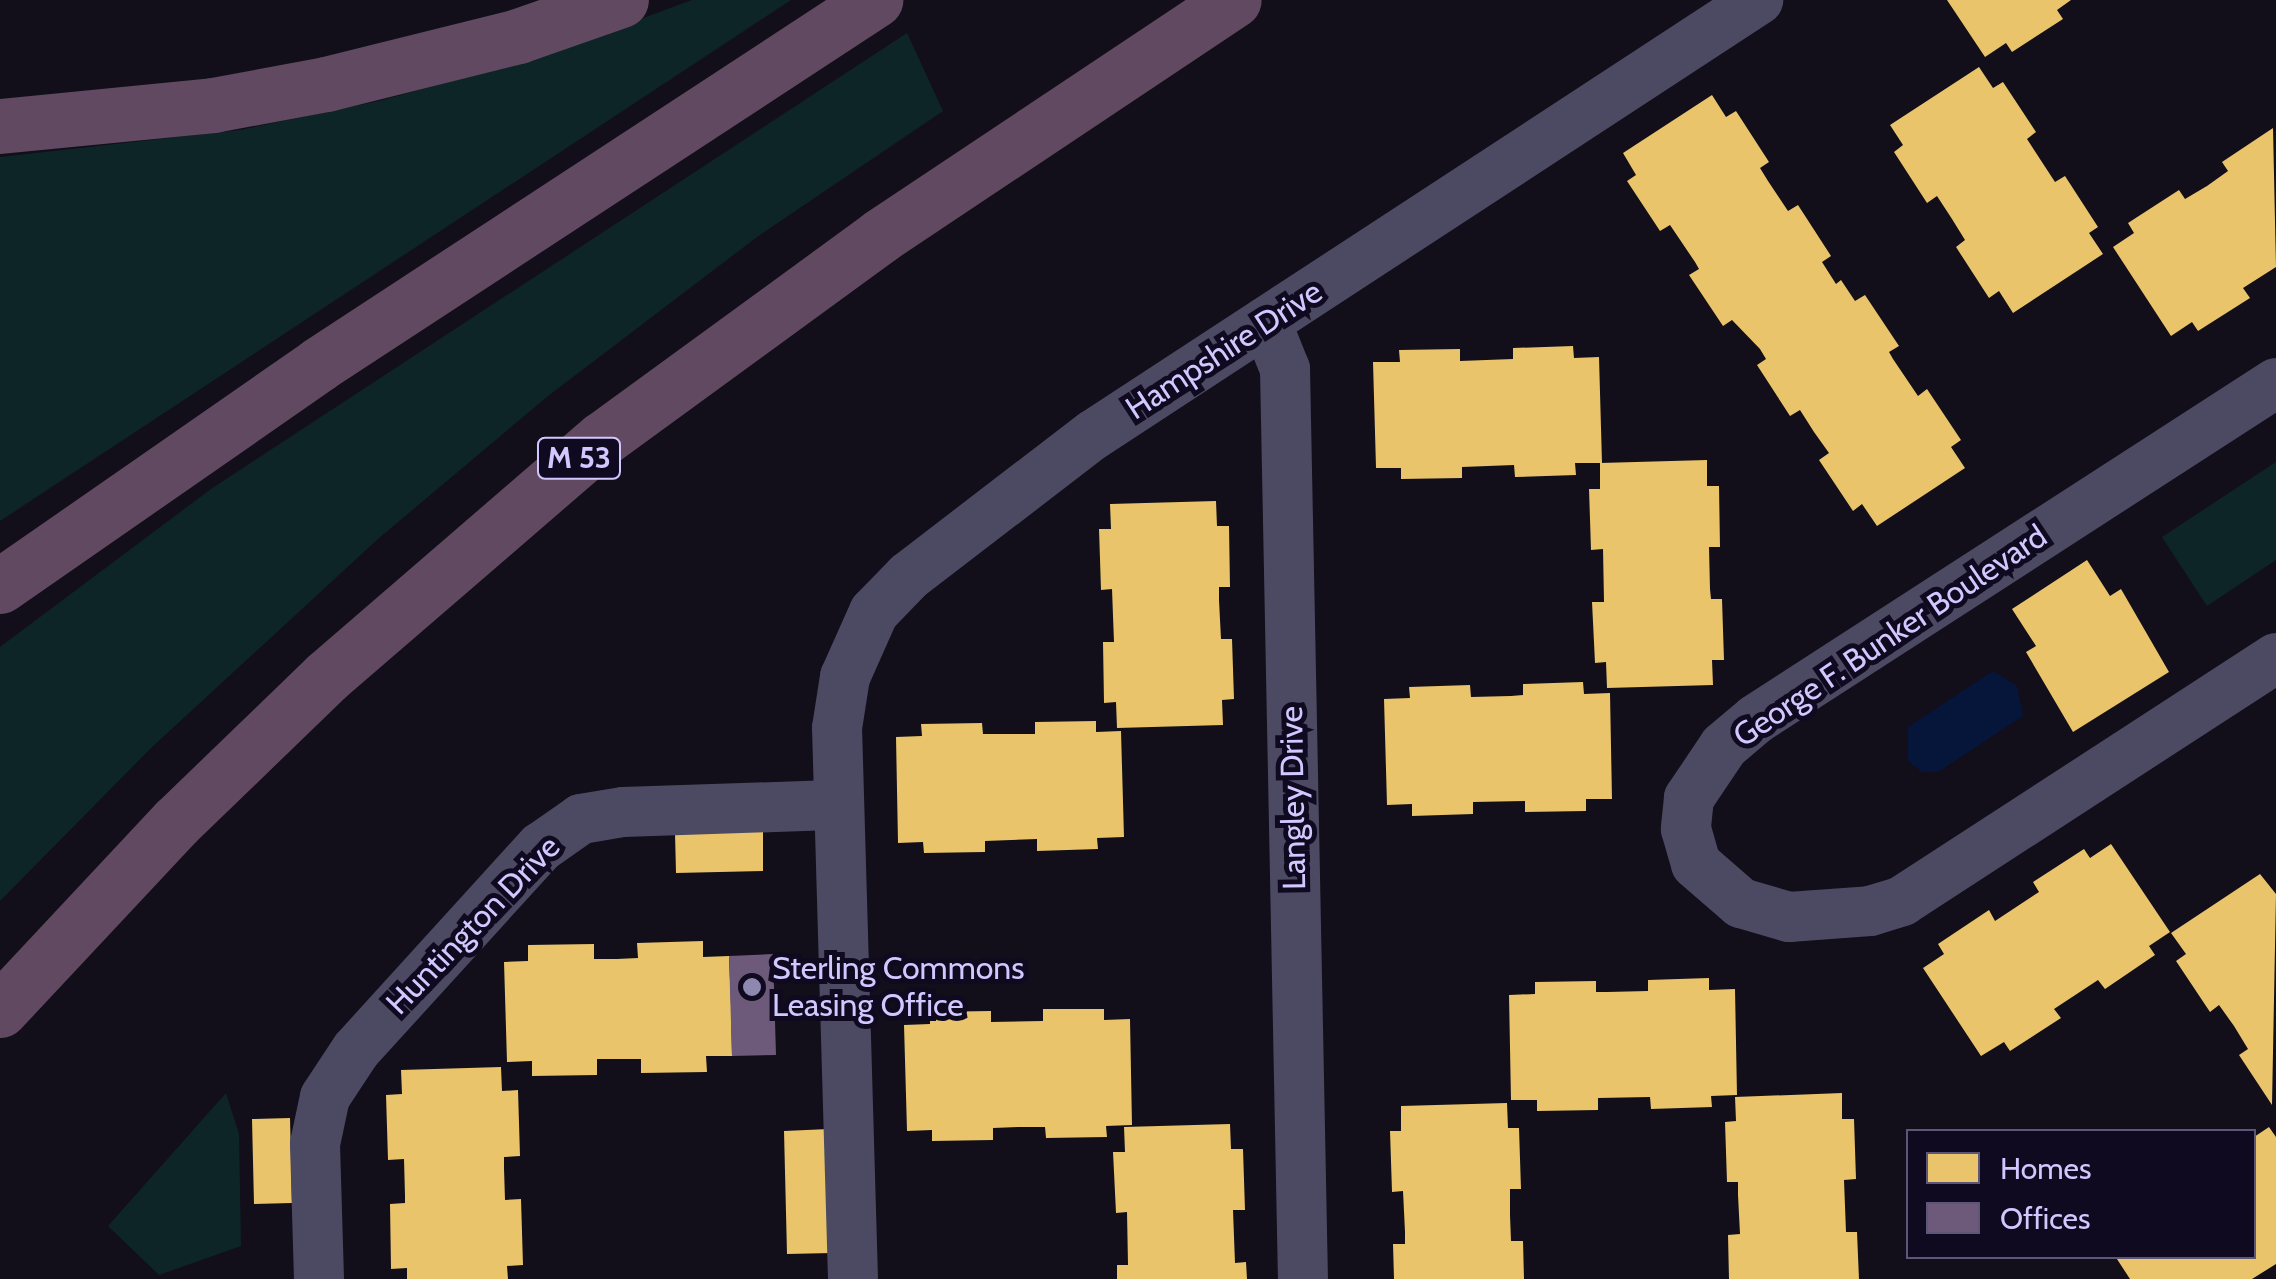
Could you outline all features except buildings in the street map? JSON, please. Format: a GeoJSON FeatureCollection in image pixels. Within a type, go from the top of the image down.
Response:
{"type":"FeatureCollection","features":[{"type":"Feature","properties":{"kind":"highway"},"geometry":{"type":"LineString","coordinates":[[0,126],[214,105],[326,84],[518,36],[620,0]]}},
{"type":"Feature","properties":{"kind":"highway"},"geometry":{"type":"LineString","coordinates":[[0,586],[320,364],[875,0]]}},
{"type":"Feature","properties":{"kind":"highway","name":"M 53"},"geometry":{"type":"LineString","coordinates":[[0,1010],[176,822],[326,676],[602,439],[880,236],[1234,0]]}},
{"type":"Feature","properties":{"kind":"street","name":"Hampshire Drive"},"geometry":{"type":"LineString","coordinates":[[853,1279],[837,728],[845,676],[874,612],[909,576],[1094,435],[1758,0]]}},
{"type":"Feature","properties":{"kind":"street","name":"Langley Drive"},"geometry":{"type":"LineString","coordinates":[[1266,322],[1284,368],[1303,1279]]}},
{"type":"Feature","properties":{"kind":"street","name":"George F. Bunker Boulevard"},"geometry":{"type":"LineString","coordinates":[[2276,383],[1756,719],[1724,746],[1689,798],[1686,829],[1696,864],[1741,903],[1789,917],[1870,911],[1902,901],[2276,658]]}},
{"type":"Feature","properties":{"kind":"street","name":"Huntington Drive"},"geometry":{"type":"LineString","coordinates":[[319,1279],[315,1144],[325,1096],[356,1050],[541,847],[581,820],[623,812],[839,806]]}},
{"type":"Feature","properties":{"kind":"green space"},"geometry":{"type":"Polygon","coordinates":[[[692,0],[791,0],[0,521],[0,157],[240,130],[379,101],[535,58],[692,0]]]}},
{"type":"Feature","properties":{"kind":"green space"},"geometry":{"type":"Polygon","coordinates":[[[907,33],[943,111],[757,237],[548,396],[379,538],[151,748],[0,901],[0,647],[211,489],[907,33]]]}},
{"type":"Feature","properties":{"kind":"green space"},"geometry":{"type":"Polygon","coordinates":[[[2276,462],[2276,560],[2207,606],[2162,537],[2276,462]]]}},
{"type":"Feature","properties":{"kind":"green space"},"geometry":{"type":"Polygon","coordinates":[[[226,1093],[239,1134],[241,1246],[159,1275],[108,1226],[226,1093]]]}},
{"type":"Feature","properties":{"kind":"water"},"geometry":{"type":"Polygon","coordinates":[[[1993,671],[2017,686],[2023,716],[1938,772],[1922,772],[1908,761],[1908,727],[1993,671]]]}},
{"type":"Feature","properties":{"kind":"place","name":"Sterling Commons Leasing Office"},"geometry":{"type":"Point","coordinates":[752,987]}}]}
